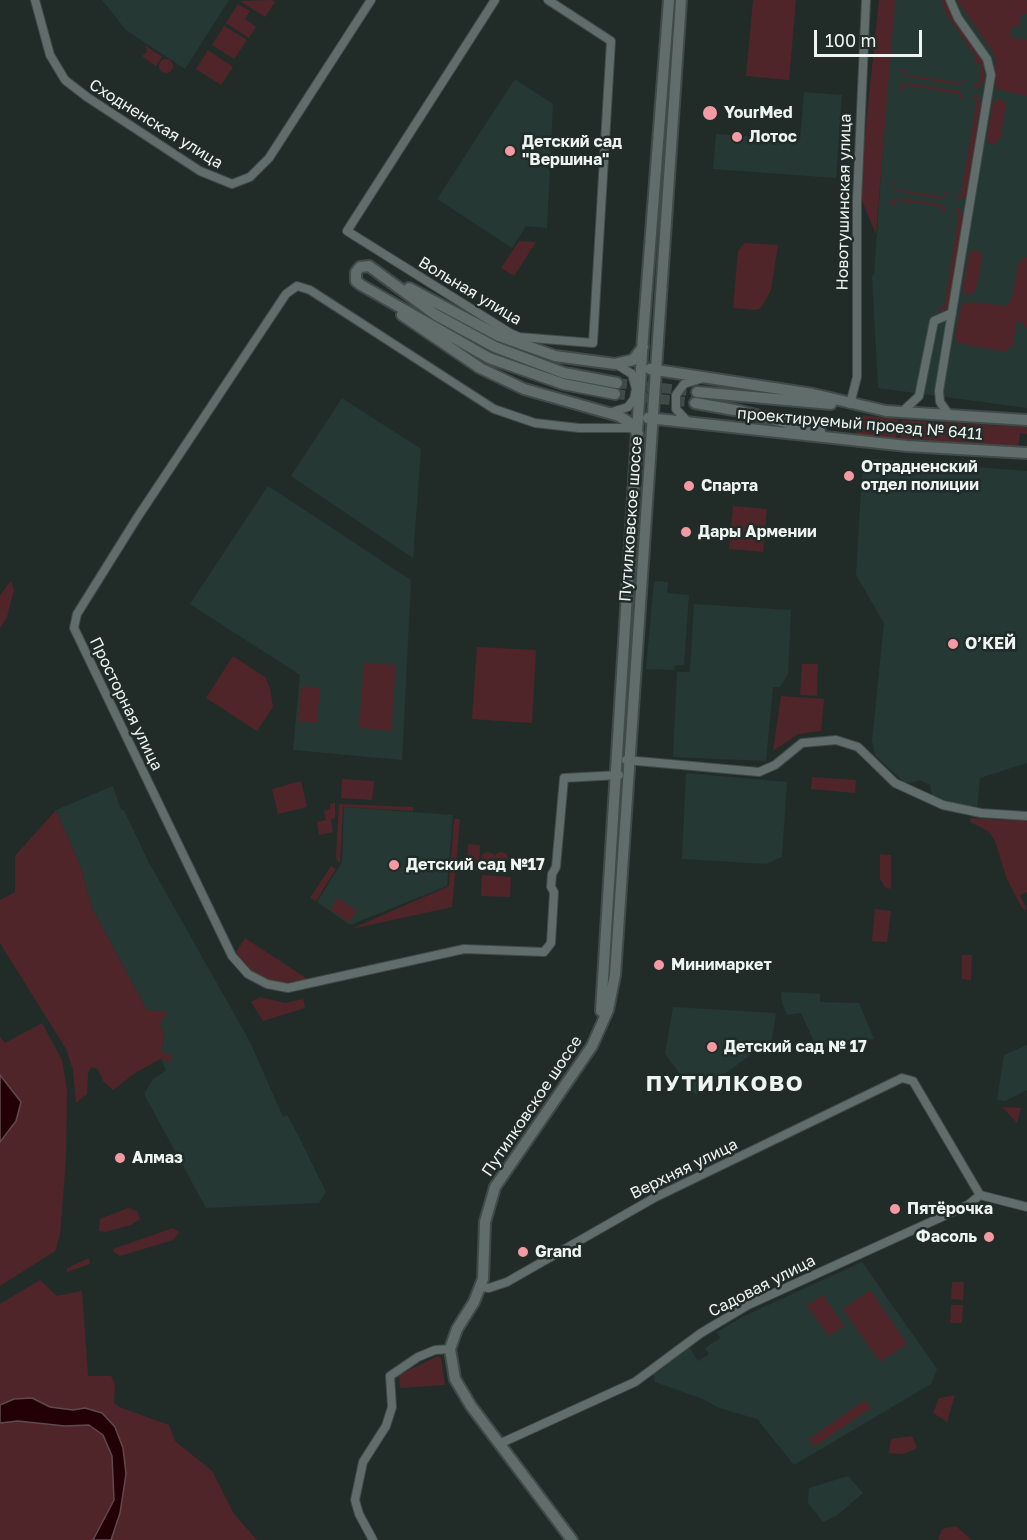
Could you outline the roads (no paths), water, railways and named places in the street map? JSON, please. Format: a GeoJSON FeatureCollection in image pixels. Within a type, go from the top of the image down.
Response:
{"type":"FeatureCollection","features":[{"type":"Feature","properties":{"kind":"main road","name":"Путилковское шоссе"},"geometry":{"type":"LineString","coordinates":[[597,1038],[605,974],[637,427],[669,0]]}},
{"type":"Feature","properties":{"kind":"main road","name":"Путилковское шоссе"},"geometry":{"type":"LineString","coordinates":[[450,1349],[457,1329],[481,1287],[484,1268],[485,1222],[495,1187],[597,1038],[608,1010],[615,975],[681,0]]}},
{"type":"Feature","properties":{"kind":"main road"},"geometry":{"type":"LineString","coordinates":[[637,427],[625,418],[524,389],[480,368],[356,281],[355,274],[363,266],[372,268],[499,336],[530,350],[555,356],[615,364],[633,360],[643,346]]}},
{"type":"Feature","properties":{"kind":"main road"},"geometry":{"type":"LineString","coordinates":[[366,288],[489,358],[563,384],[616,388],[564,373],[495,347],[436,315],[372,268]]}},
{"type":"Feature","properties":{"kind":"main road","name":"проектируемый проезд № 6411"},"geometry":{"type":"LineString","coordinates":[[642,368],[813,394],[854,405],[901,412],[1027,420]]}},
{"type":"Feature","properties":{"kind":"main road"},"geometry":{"type":"LineString","coordinates":[[696,392],[854,405]]}},
{"type":"Feature","properties":{"kind":"main road"},"geometry":{"type":"LineString","coordinates":[[695,404],[741,411],[858,440]]}},
{"type":"Feature","properties":{"kind":"main road","name":"проектируемый проезд № 6411"},"geometry":{"type":"LineString","coordinates":[[637,427],[652,419],[858,440],[1027,453]]}},
{"type":"Feature","properties":{"kind":"main road"},"geometry":{"type":"LineString","coordinates":[[450,1349],[455,1379],[471,1406],[572,1540]]}},
{"type":"Feature","properties":{"kind":"street","name":"Сходненская улица"},"geometry":{"type":"LineString","coordinates":[[35,0],[50,55],[65,80],[200,171],[232,184],[250,177],[269,158],[371,0]]}},
{"type":"Feature","properties":{"kind":"street","name":"Вольная улица"},"geometry":{"type":"LineString","coordinates":[[495,0],[347,231],[510,333],[519,337],[593,343],[611,41],[548,0]]}},
{"type":"Feature","properties":{"kind":"street","name":"Новотушинская улица"},"geometry":{"type":"LineString","coordinates":[[854,405],[857,377],[856,201],[866,0]]}},
{"type":"Feature","properties":{"kind":"street"},"geometry":{"type":"LineString","coordinates":[[950,0],[958,18],[987,59],[992,75],[939,391],[940,402],[950,416]]}},
{"type":"Feature","properties":{"kind":"street","name":"Просторная улица"},"geometry":{"type":"LineString","coordinates":[[630,775],[564,778],[556,867],[552,873],[554,892],[551,943],[543,952],[464,949],[288,988],[267,984],[248,974],[232,956],[74,628],[77,614],[137,518],[286,294],[297,286],[310,290],[494,409],[535,423],[579,428],[637,427]]}},
{"type":"Feature","properties":{"kind":"street"},"geometry":{"type":"LineString","coordinates":[[901,412],[919,396],[934,321],[952,313]]}},
{"type":"Feature","properties":{"kind":"street"},"geometry":{"type":"LineString","coordinates":[[608,412],[628,407],[634,399],[636,389],[635,379],[629,370],[615,364]]}},
{"type":"Feature","properties":{"kind":"street"},"geometry":{"type":"LineString","coordinates":[[690,423],[679,415],[676,409],[676,395],[684,384],[704,378]]}},
{"type":"Feature","properties":{"kind":"street"},"geometry":{"type":"LineString","coordinates":[[619,759],[759,772],[775,765],[802,743],[836,740],[858,747],[895,783],[935,802],[957,810],[1027,816]]}},
{"type":"Feature","properties":{"kind":"street","name":"Верхняя улица"},"geometry":{"type":"LineString","coordinates":[[481,1287],[489,1288],[507,1282],[654,1198],[902,1078],[913,1081],[980,1195]]}},
{"type":"Feature","properties":{"kind":"street"},"geometry":{"type":"LineString","coordinates":[[980,1195],[1027,1207]]}},
{"type":"Feature","properties":{"kind":"street","name":"Садовая улица"},"geometry":{"type":"LineString","coordinates":[[499,1444],[635,1382],[701,1333],[748,1305],[968,1205],[980,1195]]}},
{"type":"Feature","properties":{"kind":"street"},"geometry":{"type":"LineString","coordinates":[[373,1540],[359,1514],[355,1500],[363,1462],[386,1426],[392,1407],[390,1376],[418,1357],[435,1350],[450,1349]]}},
{"type":"Feature","properties":{"kind":"tunnel"},"geometry":{"type":"LineString","coordinates":[[617,383],[697,392]]}},
{"type":"Feature","properties":{"kind":"tunnel"},"geometry":{"type":"LineString","coordinates":[[615,394],[695,403]]}},
{"type":"Feature","properties":{"kind":"place","name":"YourMed"},"geometry":{"type":"Point","coordinates":[710,113]}},
{"type":"Feature","properties":{"kind":"place","name":"Лотос"},"geometry":{"type":"Point","coordinates":[737,137]}},
{"type":"Feature","properties":{"kind":"place","name":"Детский сад \"Вершина\""},"geometry":{"type":"Point","coordinates":[510,151]}},
{"type":"Feature","properties":{"kind":"place","name":"Отрадненский отдел полиции"},"geometry":{"type":"Point","coordinates":[849,476]}},
{"type":"Feature","properties":{"kind":"place","name":"Спарта"},"geometry":{"type":"Point","coordinates":[689,486]}},
{"type":"Feature","properties":{"kind":"place","name":"Дары Армении"},"geometry":{"type":"Point","coordinates":[686,532]}},
{"type":"Feature","properties":{"kind":"place","name":"О’КЕЙ"},"geometry":{"type":"Point","coordinates":[953,644]}},
{"type":"Feature","properties":{"kind":"place","name":"Детский сад №17"},"geometry":{"type":"Point","coordinates":[394,865]}},
{"type":"Feature","properties":{"kind":"place","name":"Минимаркет"},"geometry":{"type":"Point","coordinates":[659,965]}},
{"type":"Feature","properties":{"kind":"place","name":"Детский сад № 17"},"geometry":{"type":"Point","coordinates":[712,1047]}},
{"type":"Feature","properties":{"kind":"place","name":"Алмаз"},"geometry":{"type":"Point","coordinates":[120,1158]}},
{"type":"Feature","properties":{"kind":"place","name":"Пятёрочка"},"geometry":{"type":"Point","coordinates":[895,1209]}},
{"type":"Feature","properties":{"kind":"place","name":"Фасоль"},"geometry":{"type":"Point","coordinates":[989,1237]}},
{"type":"Feature","properties":{"kind":"place","name":"Grand"},"geometry":{"type":"Point","coordinates":[523,1252]}},
{"type":"Feature","properties":{"kind":"district","name":"ПУТИЛКОВО"},"geometry":{"type":"Point","coordinates":[725,1084]}}]}
